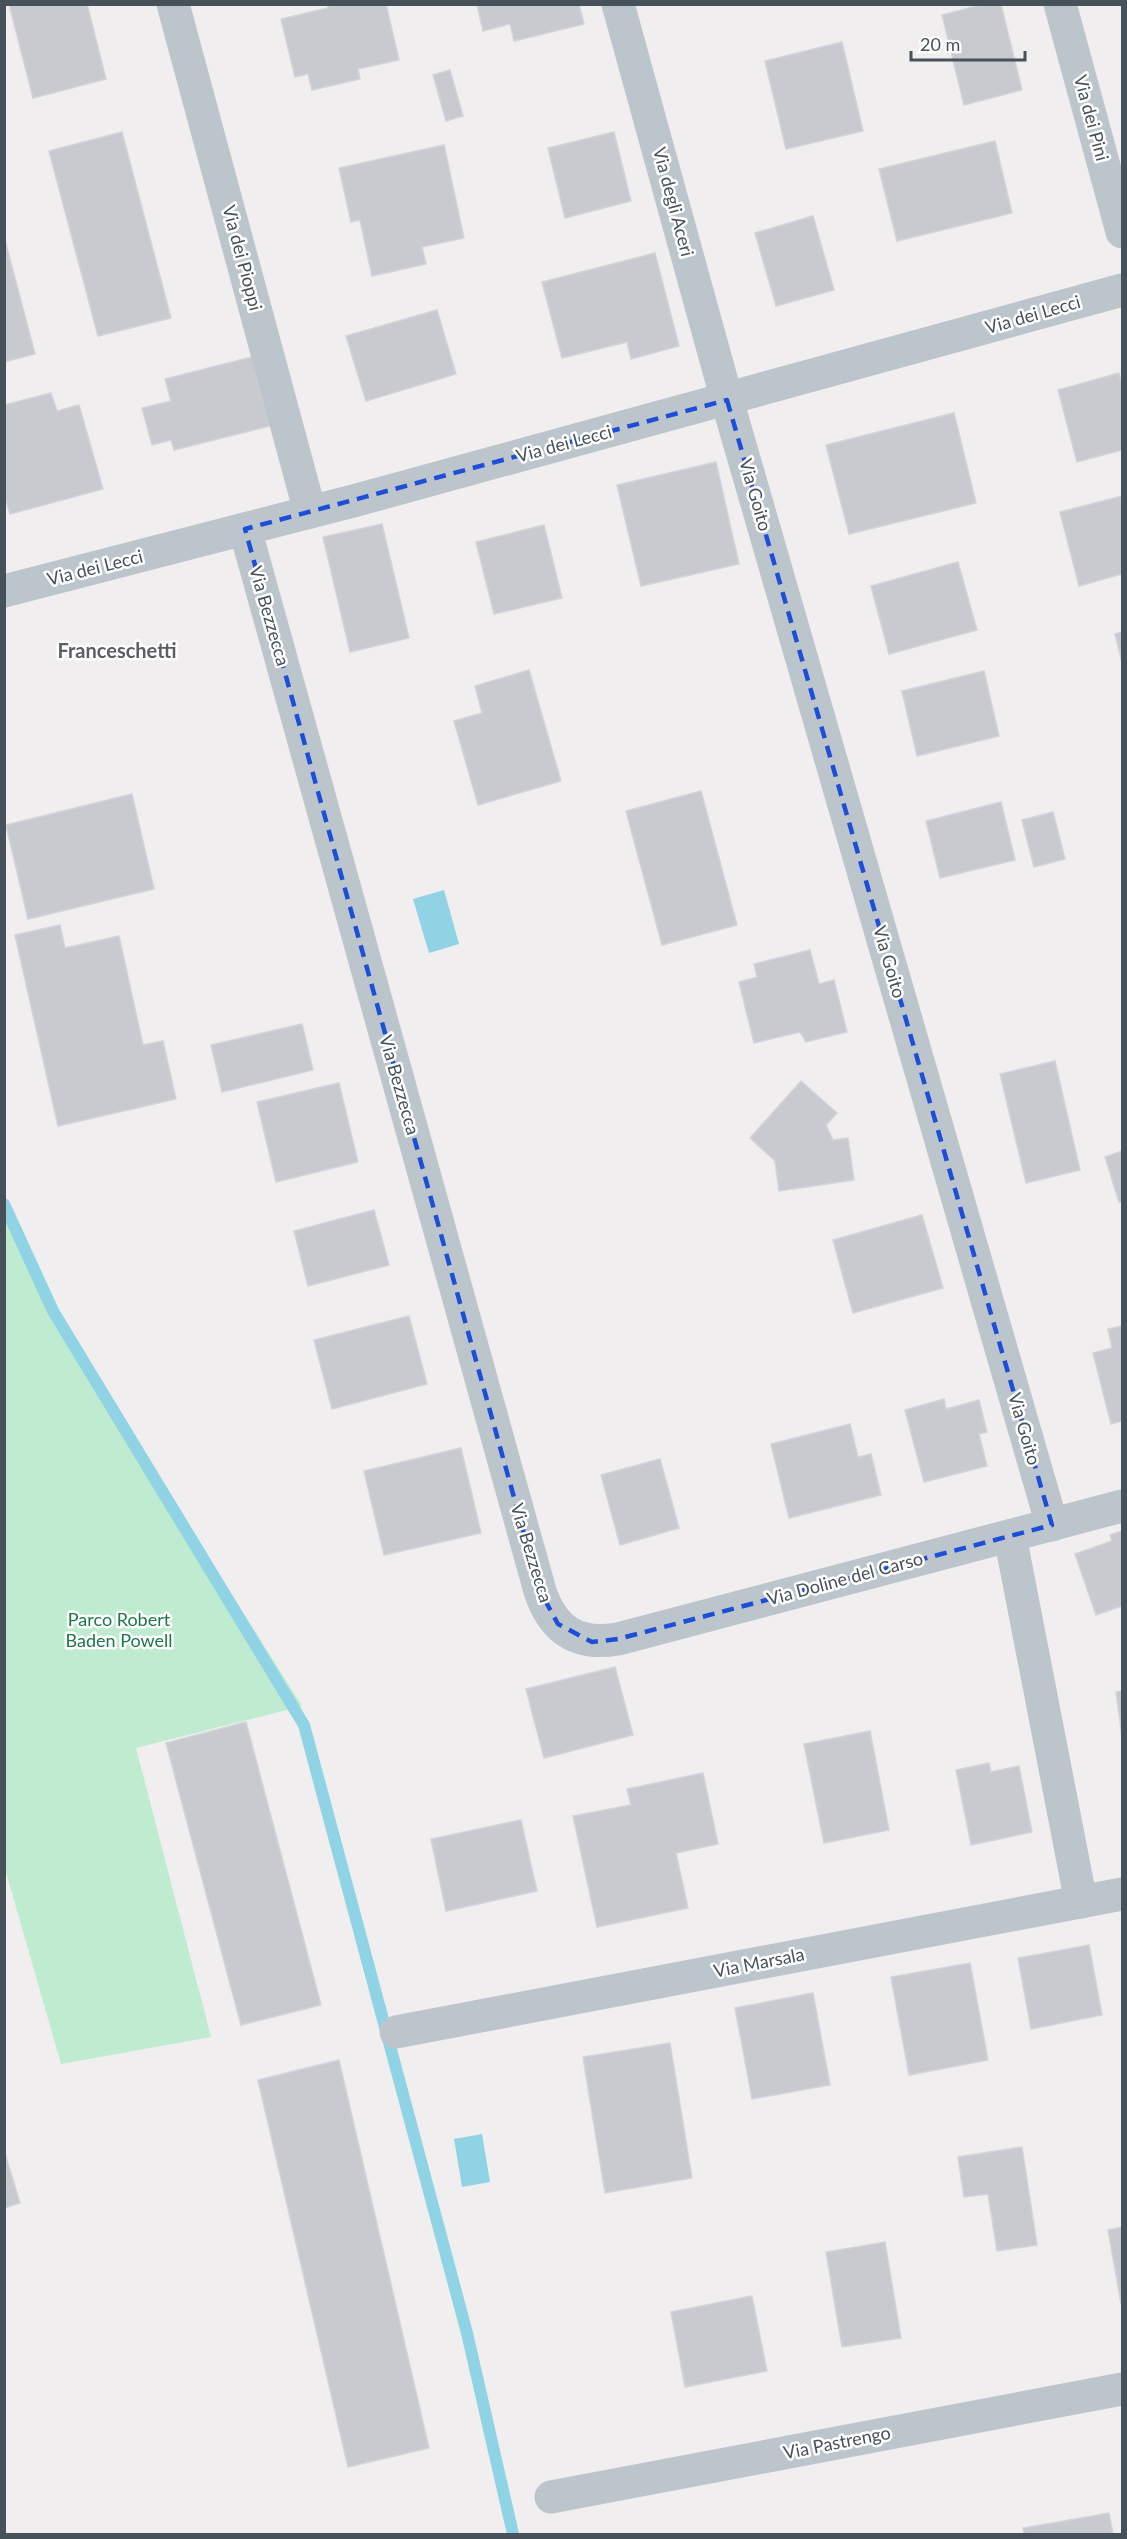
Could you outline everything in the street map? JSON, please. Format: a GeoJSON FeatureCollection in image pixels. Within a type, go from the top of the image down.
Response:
{"type":"FeatureCollection","features":[{"type":"Feature","properties":{"kind":"street","name":"Via dei Pioppi"},"geometry":{"type":"LineString","coordinates":[[173,4],[310,512]]}},
{"type":"Feature","properties":{"kind":"street","name":"Via degli Aceri"},"geometry":{"type":"LineString","coordinates":[[618,4],[727,400]]}},
{"type":"Feature","properties":{"kind":"street","name":"Via dei Pini"},"geometry":{"type":"LineString","coordinates":[[1060,4],[1122,232]]}},
{"type":"Feature","properties":{"kind":"street","name":"Via dei Lecci"},"geometry":{"type":"LineString","coordinates":[[4,591],[727,400],[1122,290]]}},
{"type":"Feature","properties":{"kind":"street","name":"Via Goito"},"geometry":{"type":"LineString","coordinates":[[727,400],[1052,1524]]}},
{"type":"Feature","properties":{"kind":"street","name":"Via Bezzecca"},"geometry":{"type":"LineString","coordinates":[[245,529],[540,1591],[549,1613],[568,1632]]}},
{"type":"Feature","properties":{"kind":"street","name":"Via Doline del Carso"},"geometry":{"type":"LineString","coordinates":[[568,1632],[592,1642],[618,1639],[1122,1506]]}},
{"type":"Feature","properties":{"kind":"street"},"geometry":{"type":"LineString","coordinates":[[1010,1536],[1082,1902]]}},
{"type":"Feature","properties":{"kind":"street","name":"Via Marsala"},"geometry":{"type":"LineString","coordinates":[[396,2032],[1122,1894]]}},
{"type":"Feature","properties":{"kind":"street","name":"Via Pastrengo"},"geometry":{"type":"LineString","coordinates":[[551,2497],[1122,2389]]}},
{"type":"Feature","properties":{"kind":"highlighted area"},"geometry":{"type":"Polygon","coordinates":[[[727,400],[1052,1525],[618,1639],[592,1642],[558,1624],[540,1591],[245,529],[727,400]]]}},
{"type":"Feature","properties":{"kind":"green space","name":"Parco Robert Baden Powell"},"geometry":{"type":"Polygon","coordinates":[[[4,1206],[53,1311],[302,1706],[136,1748],[211,2037],[61,2064],[5,1869],[4,1206]]]}},
{"type":"Feature","properties":{"kind":"water"},"geometry":{"type":"Polygon","coordinates":[[[444,890],[459,944],[429,953],[413,899],[444,890]]]}},
{"type":"Feature","properties":{"kind":"water"},"geometry":{"type":"Polygon","coordinates":[[[482,2134],[490,2182],[462,2187],[454,2139],[482,2134]]]}},
{"type":"Feature","properties":{"kind":"building"},"geometry":{"type":"Polygon","coordinates":[[[9,4],[87,4],[106,79],[33,98],[9,4]]]}},
{"type":"Feature","properties":{"kind":"building"},"geometry":{"type":"Polygon","coordinates":[[[328,4],[386,4],[399,60],[358,69],[360,79],[312,90],[308,74],[295,77],[281,19],[328,8],[328,4]]]}},
{"type":"Feature","properties":{"kind":"building"},"geometry":{"type":"Polygon","coordinates":[[[477,4],[579,4],[584,24],[514,41],[510,24],[483,31],[477,4]]]}},
{"type":"Feature","properties":{"kind":"building"},"geometry":{"type":"Polygon","coordinates":[[[984,4],[1001,4],[1022,90],[964,105],[942,15],[984,4]]]}},
{"type":"Feature","properties":{"kind":"building"},"geometry":{"type":"Polygon","coordinates":[[[842,42],[863,131],[786,149],[765,61],[842,42]]]}},
{"type":"Feature","properties":{"kind":"building"},"geometry":{"type":"Polygon","coordinates":[[[450,70],[463,116],[446,121],[433,75],[450,70]]]}},
{"type":"Feature","properties":{"kind":"building"},"geometry":{"type":"Polygon","coordinates":[[[122,132],[171,318],[98,336],[49,151],[122,132]]]}},
{"type":"Feature","properties":{"kind":"building"},"geometry":{"type":"Polygon","coordinates":[[[614,132],[631,201],[565,218],[548,148],[614,132]]]}},
{"type":"Feature","properties":{"kind":"building"},"geometry":{"type":"Polygon","coordinates":[[[995,141],[1012,213],[897,241],[879,169],[995,141]]]}},
{"type":"Feature","properties":{"kind":"building"},"geometry":{"type":"Polygon","coordinates":[[[444,145],[464,238],[422,247],[426,264],[372,276],[360,220],[351,222],[339,168],[444,145]]]}},
{"type":"Feature","properties":{"kind":"building"},"geometry":{"type":"Polygon","coordinates":[[[813,216],[834,290],[776,306],[755,233],[813,216]]]}},
{"type":"Feature","properties":{"kind":"building"},"geometry":{"type":"Polygon","coordinates":[[[4,236],[35,354],[4,362],[4,236]]]}},
{"type":"Feature","properties":{"kind":"building"},"geometry":{"type":"Polygon","coordinates":[[[655,253],[679,346],[631,359],[627,342],[562,358],[542,282],[655,253]]]}},
{"type":"Feature","properties":{"kind":"building"},"geometry":{"type":"Polygon","coordinates":[[[437,310],[456,374],[366,401],[346,336],[437,310]]]}},
{"type":"Feature","properties":{"kind":"building"},"geometry":{"type":"Polygon","coordinates":[[[252,357],[270,426],[174,450],[171,440],[152,445],[142,408],[171,401],[165,379],[252,357]]]}},
{"type":"Feature","properties":{"kind":"building"},"geometry":{"type":"Polygon","coordinates":[[[1119,373],[1122,385],[1122,450],[1077,462],[1058,390],[1119,373]]]}},
{"type":"Feature","properties":{"kind":"building"},"geometry":{"type":"Polygon","coordinates":[[[51,393],[57,411],[79,405],[103,489],[10,514],[4,493],[4,405],[51,393]]]}},
{"type":"Feature","properties":{"kind":"building"},"geometry":{"type":"Polygon","coordinates":[[[954,413],[976,503],[849,534],[826,445],[954,413]]]}},
{"type":"Feature","properties":{"kind":"building"},"geometry":{"type":"Polygon","coordinates":[[[716,462],[739,564],[641,586],[617,485],[716,462]]]}},
{"type":"Feature","properties":{"kind":"building"},"geometry":{"type":"Polygon","coordinates":[[[1122,496],[1122,574],[1079,586],[1060,512],[1122,496]]]}},
{"type":"Feature","properties":{"kind":"building"},"geometry":{"type":"Polygon","coordinates":[[[382,524],[409,638],[350,652],[323,537],[382,524]]]}},
{"type":"Feature","properties":{"kind":"building"},"geometry":{"type":"Polygon","coordinates":[[[544,525],[562,598],[494,614],[476,542],[544,525]]]}},
{"type":"Feature","properties":{"kind":"building"},"geometry":{"type":"Polygon","coordinates":[[[958,562],[977,630],[889,654],[871,586],[958,562]]]}},
{"type":"Feature","properties":{"kind":"building"},"geometry":{"type":"Polygon","coordinates":[[[1122,632],[1122,662],[1115,634],[1122,632]]]}},
{"type":"Feature","properties":{"kind":"building"},"geometry":{"type":"Polygon","coordinates":[[[529,670],[561,781],[478,805],[454,721],[482,713],[475,686],[529,670]]]}},
{"type":"Feature","properties":{"kind":"building"},"geometry":{"type":"Polygon","coordinates":[[[984,671],[999,736],[917,756],[902,691],[984,671]]]}},
{"type":"Feature","properties":{"kind":"building"},"geometry":{"type":"Polygon","coordinates":[[[701,791],[737,925],[662,945],[626,811],[701,791]]]}},
{"type":"Feature","properties":{"kind":"building"},"geometry":{"type":"Polygon","coordinates":[[[132,794],[154,889],[28,919],[6,825],[132,794]]]}},
{"type":"Feature","properties":{"kind":"building"},"geometry":{"type":"Polygon","coordinates":[[[1001,802],[1015,860],[940,878],[926,821],[1001,802]]]}},
{"type":"Feature","properties":{"kind":"building"},"geometry":{"type":"Polygon","coordinates":[[[1053,812],[1065,859],[1034,867],[1022,820],[1053,812]]]}},
{"type":"Feature","properties":{"kind":"building"},"geometry":{"type":"Polygon","coordinates":[[[60,925],[65,948],[119,936],[143,1045],[163,1041],[176,1099],[58,1126],[15,935],[60,925]]]}},
{"type":"Feature","properties":{"kind":"building"},"geometry":{"type":"Polygon","coordinates":[[[810,950],[819,984],[834,980],[847,1032],[806,1042],[800,1032],[754,1043],[739,982],[757,977],[754,964],[810,950]]]}},
{"type":"Feature","properties":{"kind":"building"},"geometry":{"type":"Polygon","coordinates":[[[302,1024],[313,1070],[222,1092],[211,1045],[302,1024]]]}},
{"type":"Feature","properties":{"kind":"building"},"geometry":{"type":"Polygon","coordinates":[[[1055,1061],[1080,1170],[1026,1183],[1000,1074],[1055,1061]]]}},
{"type":"Feature","properties":{"kind":"building"},"geometry":{"type":"Polygon","coordinates":[[[801,1081],[837,1113],[826,1125],[833,1140],[848,1138],[854,1180],[779,1191],[775,1161],[750,1138],[801,1081]]]}},
{"type":"Feature","properties":{"kind":"building"},"geometry":{"type":"Polygon","coordinates":[[[339,1083],[358,1162],[276,1182],[257,1102],[339,1083]]]}},
{"type":"Feature","properties":{"kind":"building"},"geometry":{"type":"Polygon","coordinates":[[[1122,1151],[1122,1201],[1119,1202],[1105,1157],[1122,1151]]]}},
{"type":"Feature","properties":{"kind":"building"},"geometry":{"type":"Polygon","coordinates":[[[374,1210],[389,1265],[308,1286],[294,1231],[374,1210]]]}},
{"type":"Feature","properties":{"kind":"building"},"geometry":{"type":"Polygon","coordinates":[[[922,1215],[943,1288],[853,1313],[833,1240],[922,1215]]]}},
{"type":"Feature","properties":{"kind":"building"},"geometry":{"type":"Polygon","coordinates":[[[409,1316],[427,1384],[332,1409],[314,1340],[409,1316]]]}},
{"type":"Feature","properties":{"kind":"building"},"geometry":{"type":"Polygon","coordinates":[[[1122,1326],[1122,1421],[1111,1424],[1093,1353],[1112,1348],[1108,1329],[1122,1326]]]}},
{"type":"Feature","properties":{"kind":"building"},"geometry":{"type":"Polygon","coordinates":[[[944,1399],[946,1409],[979,1400],[987,1432],[979,1434],[987,1466],[924,1482],[905,1410],[944,1399]]]}},
{"type":"Feature","properties":{"kind":"building"},"geometry":{"type":"Polygon","coordinates":[[[850,1424],[858,1457],[871,1454],[881,1495],[789,1518],[771,1444],[850,1424]]]}},
{"type":"Feature","properties":{"kind":"building"},"geometry":{"type":"Polygon","coordinates":[[[461,1448],[481,1533],[384,1555],[364,1471],[461,1448]]]}},
{"type":"Feature","properties":{"kind":"building"},"geometry":{"type":"Polygon","coordinates":[[[660,1459],[679,1528],[620,1545],[601,1475],[660,1459]]]}},
{"type":"Feature","properties":{"kind":"building"},"geometry":{"type":"Polygon","coordinates":[[[1122,1531],[1122,1606],[1096,1615],[1075,1554],[1112,1541],[1110,1535],[1122,1531]]]}},
{"type":"Feature","properties":{"kind":"building"},"geometry":{"type":"Polygon","coordinates":[[[615,1667],[633,1735],[544,1758],[526,1689],[615,1667]]]}},
{"type":"Feature","properties":{"kind":"building"},"geometry":{"type":"Polygon","coordinates":[[[1122,1691],[1122,1736],[1116,1692],[1122,1691]]]}},
{"type":"Feature","properties":{"kind":"building"},"geometry":{"type":"Polygon","coordinates":[[[246,1722],[321,2005],[241,2025],[166,1743],[246,1722]]]}},
{"type":"Feature","properties":{"kind":"building"},"geometry":{"type":"Polygon","coordinates":[[[870,1731],[889,1830],[824,1843],[804,1744],[870,1731]]]}},
{"type":"Feature","properties":{"kind":"building"},"geometry":{"type":"Polygon","coordinates":[[[989,1763],[991,1772],[1019,1766],[1032,1832],[971,1845],[956,1770],[989,1763]]]}},
{"type":"Feature","properties":{"kind":"building"},"geometry":{"type":"Polygon","coordinates":[[[703,1773],[718,1844],[676,1853],[688,1908],[597,1927],[573,1816],[631,1805],[627,1789],[703,1773]]]}},
{"type":"Feature","properties":{"kind":"building"},"geometry":{"type":"Polygon","coordinates":[[[521,1820],[537,1891],[446,1911],[431,1839],[521,1820]]]}},
{"type":"Feature","properties":{"kind":"building"},"geometry":{"type":"Polygon","coordinates":[[[1089,1945],[1102,2015],[1031,2029],[1018,1958],[1089,1945]]]}},
{"type":"Feature","properties":{"kind":"building"},"geometry":{"type":"Polygon","coordinates":[[[970,1963],[988,2060],[909,2075],[891,1977],[970,1963]]]}},
{"type":"Feature","properties":{"kind":"building"},"geometry":{"type":"Polygon","coordinates":[[[813,1993],[830,2085],[752,2099],[735,2008],[813,1993]]]}},
{"type":"Feature","properties":{"kind":"building"},"geometry":{"type":"Polygon","coordinates":[[[670,2043],[692,2178],[605,2193],[583,2057],[670,2043]]]}},
{"type":"Feature","properties":{"kind":"building"},"geometry":{"type":"Polygon","coordinates":[[[339,2060],[429,2448],[348,2467],[258,2080],[339,2060]]]}},
{"type":"Feature","properties":{"kind":"building"},"geometry":{"type":"Polygon","coordinates":[[[1022,2147],[1037,2245],[997,2251],[988,2194],[964,2197],[958,2157],[1022,2147]]]}},
{"type":"Feature","properties":{"kind":"building"},"geometry":{"type":"Polygon","coordinates":[[[4,2150],[20,2203],[4,2208],[4,2150]]]}},
{"type":"Feature","properties":{"kind":"building"},"geometry":{"type":"Polygon","coordinates":[[[1122,2227],[1122,2303],[1121,2303],[1108,2230],[1122,2227]]]}},
{"type":"Feature","properties":{"kind":"building"},"geometry":{"type":"Polygon","coordinates":[[[885,2242],[901,2338],[842,2347],[826,2252],[885,2242]]]}},
{"type":"Feature","properties":{"kind":"building"},"geometry":{"type":"Polygon","coordinates":[[[752,2296],[767,2371],[685,2387],[671,2312],[752,2296]]]}},
{"type":"Feature","properties":{"kind":"building"},"geometry":{"type":"Polygon","coordinates":[[[1109,2513],[1113,2534],[1024,2534],[1023,2528],[1109,2513]]]}},
{"type":"Feature","properties":{"kind":"waterway"},"geometry":{"type":"LineString","coordinates":[[4,1204],[53,1311],[304,1725],[467,2333],[513,2534]]}},
{"type":"Feature","properties":{"kind":"district","name":"Franceschetti"},"geometry":{"type":"Point","coordinates":[117,651]}}]}
